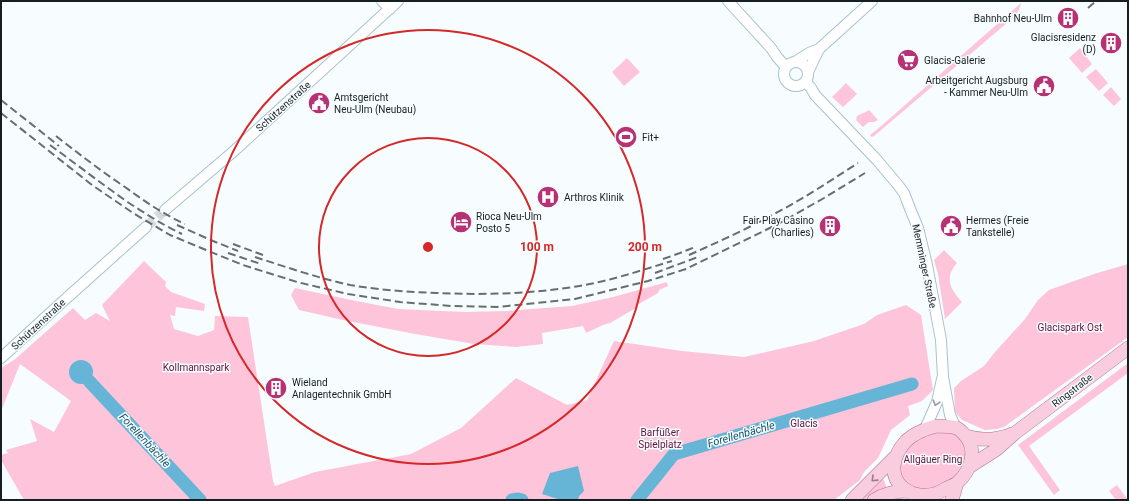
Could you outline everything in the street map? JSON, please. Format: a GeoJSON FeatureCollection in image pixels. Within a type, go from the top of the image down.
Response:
{"type":"FeatureCollection","features":[{"type":"Feature","properties":{"kind":"main road","name":"Ringstraße"},"geometry":{"type":"LineString","coordinates":[[969,467],[997,449],[1015,433],[1128,348]]}},
{"type":"Feature","properties":{"kind":"main road"},"geometry":{"type":"LineString","coordinates":[[852,500],[896,457],[905,442],[914,435],[926,429],[936,426],[946,426],[961,432],[972,448],[969,467],[957,483],[925,498],[907,491],[897,482],[894,474],[896,457]]}},
{"type":"Feature","properties":{"kind":"main road","name":"Ringstraße"},"geometry":{"type":"LineString","coordinates":[[961,432],[980,439],[998,438],[1015,433]]}},
{"type":"Feature","properties":{"kind":"main road"},"geometry":{"type":"LineString","coordinates":[[952,500],[957,483]]}},
{"type":"Feature","properties":{"kind":"main road"},"geometry":{"type":"LineString","coordinates":[[874,500],[890,493],[907,491]]}},
{"type":"Feature","properties":{"kind":"street"},"geometry":{"type":"LineString","coordinates":[[382,1],[390,9]]}},
{"type":"Feature","properties":{"kind":"street","name":"Schützenstraße"},"geometry":{"type":"LineString","coordinates":[[165,210],[234,150],[398,1]]}},
{"type":"Feature","properties":{"kind":"street"},"geometry":{"type":"LineString","coordinates":[[728,1],[771,48],[777,57],[790,64],[803,64],[806,67],[805,79]]}},
{"type":"Feature","properties":{"kind":"street"},"geometry":{"type":"LineString","coordinates":[[819,50],[809,53],[790,64],[783,75],[789,85],[794,86],[805,79],[819,50],[872,1]]}},
{"type":"Feature","properties":{"kind":"street","name":"Memminger Straße"},"geometry":{"type":"LineString","coordinates":[[805,79],[815,95],[877,160],[898,185],[908,203],[918,228],[927,265],[940,340],[943,377],[950,415],[961,432]]}},
{"type":"Feature","properties":{"kind":"street","name":"Schützenstraße"},"geometry":{"type":"LineString","coordinates":[[1,358],[146,227]]}},
{"type":"Feature","properties":{"kind":"street","name":"Memminger Straße"},"geometry":{"type":"LineString","coordinates":[[926,429],[937,402],[943,377]]}},
{"type":"Feature","properties":{"kind":"green space"},"geometry":{"type":"Polygon","coordinates":[[[1021,3],[1019,10],[1014,17],[871,137],[870,135],[1021,3]]]}},
{"type":"Feature","properties":{"kind":"green space"},"geometry":{"type":"Polygon","coordinates":[[[1080,48],[1092,64],[1082,73],[1069,58],[1080,48]]]}},
{"type":"Feature","properties":{"kind":"green space"},"geometry":{"type":"Polygon","coordinates":[[[627,58],[640,72],[624,86],[612,72],[627,58]]]}},
{"type":"Feature","properties":{"kind":"green space"},"geometry":{"type":"Polygon","coordinates":[[[1096,69],[1108,83],[1099,91],[1086,77],[1096,69]]]}},
{"type":"Feature","properties":{"kind":"green space"},"geometry":{"type":"Polygon","coordinates":[[[846,83],[857,94],[843,107],[832,97],[846,83]]]}},
{"type":"Feature","properties":{"kind":"green space"},"geometry":{"type":"Polygon","coordinates":[[[1111,87],[1121,99],[1114,106],[1103,95],[1111,87]]]}},
{"type":"Feature","properties":{"kind":"green space"},"geometry":{"type":"Polygon","coordinates":[[[869,110],[878,120],[869,122],[863,127],[856,120],[857,116],[869,110]]]}},
{"type":"Feature","properties":{"kind":"green space"},"geometry":{"type":"Polygon","coordinates":[[[944,250],[957,263],[953,268],[950,283],[954,293],[962,302],[945,319],[938,274],[934,260],[944,250]]]}},
{"type":"Feature","properties":{"kind":"green space","name":"Glacis"},"geometry":{"type":"Polygon","coordinates":[[[144,261],[166,282],[165,286],[171,292],[205,304],[204,311],[176,307],[175,316],[170,315],[174,329],[198,336],[214,330],[215,316],[248,317],[275,486],[315,472],[411,454],[461,428],[516,378],[567,405],[587,400],[614,341],[682,351],[744,357],[814,341],[864,324],[877,315],[906,305],[921,315],[933,390],[922,401],[908,406],[910,415],[891,430],[878,458],[864,472],[860,480],[834,500],[24,500],[1,460],[1,455],[8,453],[6,450],[37,441],[30,419],[54,432],[71,401],[20,364],[1,411],[1,368],[14,360],[73,308],[85,320],[96,313],[110,321],[102,305],[144,261]]]}},
{"type":"Feature","properties":{"kind":"green space","name":"Glacispark Ost"},"geometry":{"type":"Polygon","coordinates":[[[1128,264],[1128,337],[1004,427],[985,430],[962,420],[955,412],[954,388],[961,381],[984,366],[1025,319],[1038,300],[1049,290],[1128,264]]]}},
{"type":"Feature","properties":{"kind":"green space"},"geometry":{"type":"Polygon","coordinates":[[[667,282],[668,286],[659,290],[658,293],[637,305],[636,308],[610,323],[586,333],[583,326],[542,333],[543,344],[516,347],[474,344],[415,334],[299,310],[291,295],[295,288],[398,309],[466,312],[506,311],[572,306],[613,297],[667,282]]]}},
{"type":"Feature","properties":{"kind":"green space"},"geometry":{"type":"Polygon","coordinates":[[[1128,363],[1128,373],[1029,446],[1060,490],[1054,495],[1018,445],[1128,363]]]}},
{"type":"Feature","properties":{"kind":"green space","name":"Allgäuer Ring"},"geometry":{"type":"Polygon","coordinates":[[[951,429],[966,442],[965,468],[944,487],[914,491],[903,483],[898,471],[899,460],[918,434],[951,429]]]}},
{"type":"Feature","properties":{"kind":"green space"},"geometry":{"type":"Polygon","coordinates":[[[882,476],[887,488],[868,500],[856,500],[882,476]]]}},
{"type":"Feature","properties":{"kind":"green space"},"geometry":{"type":"Polygon","coordinates":[[[1117,485],[1128,500],[1116,500],[1109,491],[1117,485]]]}},
{"type":"Feature","properties":{"kind":"water"},"geometry":{"type":"Polygon","coordinates":[[[81,360],[90,363],[93,372],[90,381],[81,384],[72,381],[69,372],[72,363],[81,360]]]}},
{"type":"Feature","properties":{"kind":"water"},"geometry":{"type":"Polygon","coordinates":[[[578,466],[584,491],[579,496],[578,500],[561,500],[542,494],[550,473],[578,466]]]}},
{"type":"Feature","properties":{"kind":"waterway","name":"Forellenbächle"},"geometry":{"type":"LineString","coordinates":[[89,381],[200,500]]}},
{"type":"Feature","properties":{"kind":"waterway","name":"Forellenbächle"},"geometry":{"type":"LineString","coordinates":[[637,500],[674,454],[912,384]]}},
{"type":"Feature","properties":{"kind":"waterway","name":"Forellenbächle"},"geometry":{"type":"LineString","coordinates":[[512,500],[522,500]]}},
{"type":"Feature","properties":{"kind":"tunnel"},"geometry":{"type":"LineString","coordinates":[[146,227],[165,210]]}},
{"type":"Feature","properties":{"kind":"railway"},"geometry":{"type":"LineString","coordinates":[[1088,8],[1096,1]]}},
{"type":"Feature","properties":{"kind":"railway"},"geometry":{"type":"LineString","coordinates":[[1,100],[59,146]]}},
{"type":"Feature","properties":{"kind":"railway"},"geometry":{"type":"LineString","coordinates":[[1,113],[92,185],[133,213],[170,235],[243,265],[297,282],[348,294],[400,302],[452,306],[497,307],[575,299],[648,281],[686,269],[780,223],[865,173]]}},
{"type":"Feature","properties":{"kind":"railway"},"geometry":{"type":"LineString","coordinates":[[56,136],[99,169],[147,202],[185,224]]}},
{"type":"Feature","properties":{"kind":"railway"},"geometry":{"type":"LineString","coordinates":[[50,145],[129,203],[182,234]]}},
{"type":"Feature","properties":{"kind":"railway"},"geometry":{"type":"LineString","coordinates":[[689,255],[743,230],[785,208],[858,163]]}},
{"type":"Feature","properties":{"kind":"railway"},"geometry":{"type":"LineString","coordinates":[[177,225],[238,251]]}},
{"type":"Feature","properties":{"kind":"railway"},"geometry":{"type":"LineString","coordinates":[[233,244],[263,255]]}},
{"type":"Feature","properties":{"kind":"railway"},"geometry":{"type":"LineString","coordinates":[[663,259],[695,247]]}},
{"type":"Feature","properties":{"kind":"railway"},"geometry":{"type":"LineString","coordinates":[[228,253],[261,264]]}},
{"type":"Feature","properties":{"kind":"railway"},"geometry":{"type":"LineString","coordinates":[[255,257],[314,276],[350,285],[404,291],[471,294],[522,293],[586,285],[672,261]]}},
{"type":"Feature","properties":{"kind":"railway"},"geometry":{"type":"LineString","coordinates":[[655,273],[698,257]]}},
{"type":"Feature","properties":{"kind":"place","name":"Bahnhof Neu-Ulm"},"geometry":{"type":"Point","coordinates":[1068,18]}},
{"type":"Feature","properties":{"kind":"place","name":"Glacisresidenz (D)"},"geometry":{"type":"Point","coordinates":[1111,43]}},
{"type":"Feature","properties":{"kind":"place","name":"Glacis-Galerie"},"geometry":{"type":"Point","coordinates":[908,60]}},
{"type":"Feature","properties":{"kind":"place","name":"Arbeitgericht Augsburg - Kammer Neu-Ulm"},"geometry":{"type":"Point","coordinates":[1044,86]}},
{"type":"Feature","properties":{"kind":"place","name":"Amtsgericht Neu-Ulm (Neubau)"},"geometry":{"type":"Point","coordinates":[319,103]}},
{"type":"Feature","properties":{"kind":"place","name":"Fit+"},"geometry":{"type":"Point","coordinates":[626,137]}},
{"type":"Feature","properties":{"kind":"place","name":"Arthros Klinik"},"geometry":{"type":"Point","coordinates":[548,197]}},
{"type":"Feature","properties":{"kind":"place","name":"Rioca Neu-Ulm Posto 5"},"geometry":{"type":"Point","coordinates":[461,222]}},
{"type":"Feature","properties":{"kind":"place","name":"Fair Play Casino (Charlies)"},"geometry":{"type":"Point","coordinates":[830,226]}},
{"type":"Feature","properties":{"kind":"place","name":"Hermes (Freie Tankstelle)"},"geometry":{"type":"Point","coordinates":[951,226]}},
{"type":"Feature","properties":{"kind":"place","name":"Wieland Anlagentechnik GmbH"},"geometry":{"type":"Point","coordinates":[276,388]}},
{"type":"Feature","properties":{"kind":"park label","name":"Kollmannspark"},"geometry":{"type":"Point","coordinates":[196,367]}},
{"type":"Feature","properties":{"kind":"park label","name":"Barfüßer Spielplatz"},"geometry":{"type":"Point","coordinates":[660,438]}}]}
